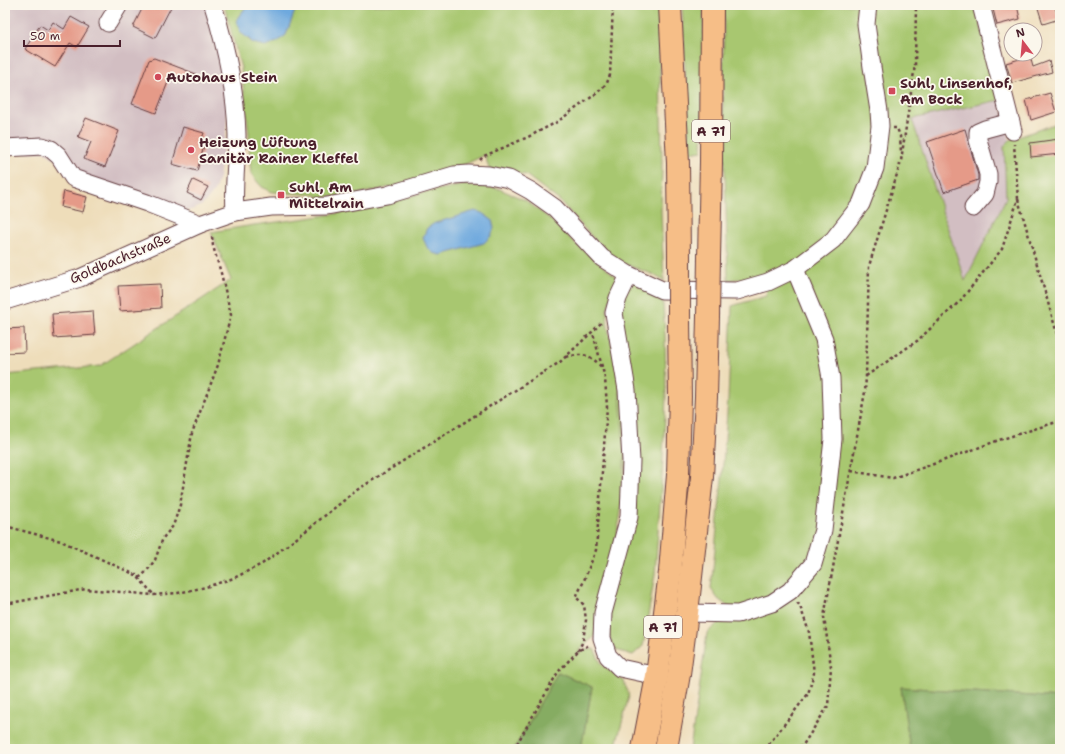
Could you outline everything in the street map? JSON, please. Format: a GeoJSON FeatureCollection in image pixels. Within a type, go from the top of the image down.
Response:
{"type":"FeatureCollection","features":[{"type":"Feature","properties":{"kind":"highway","name":"A 71"},"geometry":{"type":"LineString","coordinates":[[643,749],[656,676],[670,572],[678,475],[680,397],[678,163],[670,5]]}},
{"type":"Feature","properties":{"kind":"highway","name":"A 71"},"geometry":{"type":"LineString","coordinates":[[666,749],[679,674],[702,477],[708,317],[712,5]]}},
{"type":"Feature","properties":{"kind":"street"},"geometry":{"type":"LineString","coordinates":[[108,23],[119,5]]}},
{"type":"Feature","properties":{"kind":"street"},"geometry":{"type":"LineString","coordinates":[[212,5],[227,54],[236,106],[237,136],[234,212]]}},
{"type":"Feature","properties":{"kind":"street","name":"Goldbachstraße"},"geometry":{"type":"LineString","coordinates":[[5,301],[80,278],[200,224],[234,212],[271,207],[327,206],[387,195],[454,175],[469,174],[489,175],[509,179],[531,191],[555,208],[602,258],[629,275],[662,290],[737,291],[768,282],[795,269],[833,240],[860,204],[875,168],[880,128],[879,111],[866,24],[868,5]]}},
{"type":"Feature","properties":{"kind":"street"},"geometry":{"type":"LineString","coordinates":[[973,208],[985,194],[988,182],[988,174],[978,140],[978,132],[985,129],[1012,127],[981,5]]}},
{"type":"Feature","properties":{"kind":"street"},"geometry":{"type":"LineString","coordinates":[[5,148],[42,146],[51,149],[59,156],[73,178],[147,202],[200,224]]}},
{"type":"Feature","properties":{"kind":"street"},"geometry":{"type":"LineString","coordinates":[[687,613],[738,614],[772,603],[790,592],[813,564],[823,530],[833,439],[831,378],[824,339],[795,269]]}},
{"type":"Feature","properties":{"kind":"street"},"geometry":{"type":"LineString","coordinates":[[629,275],[618,298],[614,313],[627,390],[631,461],[629,517],[603,613],[602,638],[608,656],[620,668],[656,676]]}},
{"type":"Feature","properties":{"kind":"path"},"geometry":{"type":"LineString","coordinates":[[469,174],[472,167],[484,156],[528,137],[557,122],[597,93],[607,83],[610,75],[613,5]]}},
{"type":"Feature","properties":{"kind":"path"},"geometry":{"type":"LineString","coordinates":[[793,749],[803,745],[828,706],[831,667],[824,617],[865,392],[869,266],[901,161],[915,65],[916,5]]}},
{"type":"Feature","properties":{"kind":"path"},"geometry":{"type":"LineString","coordinates":[[1012,127],[1018,199],[1060,341]]}},
{"type":"Feature","properties":{"kind":"path"},"geometry":{"type":"LineString","coordinates":[[880,128],[898,128],[900,136],[901,161]]}},
{"type":"Feature","properties":{"kind":"path"},"geometry":{"type":"LineString","coordinates":[[866,376],[917,341],[960,301],[1002,249],[1018,199]]}},
{"type":"Feature","properties":{"kind":"path"},"geometry":{"type":"LineString","coordinates":[[139,578],[146,572],[154,560],[163,538],[172,526],[180,505],[192,433],[218,365],[231,315],[213,246],[212,237],[216,232]]}},
{"type":"Feature","properties":{"kind":"path"},"geometry":{"type":"LineString","coordinates":[[5,604],[86,588],[154,594],[178,593],[206,587],[234,578],[262,564],[357,490],[560,362],[599,324],[614,313]]}},
{"type":"Feature","properties":{"kind":"path"},"geometry":{"type":"LineString","coordinates":[[514,749],[558,672],[578,651],[584,640],[586,620],[584,605],[576,597],[596,550],[607,407],[605,378],[592,332]]}},
{"type":"Feature","properties":{"kind":"path"},"geometry":{"type":"LineString","coordinates":[[566,357],[578,354],[589,356],[596,360],[603,369]]}},
{"type":"Feature","properties":{"kind":"path"},"geometry":{"type":"LineString","coordinates":[[851,471],[893,478],[999,440],[1060,421]]}},
{"type":"Feature","properties":{"kind":"path"},"geometry":{"type":"LineString","coordinates":[[5,526],[61,540],[136,575],[154,594]]}},
{"type":"Feature","properties":{"kind":"path"},"geometry":{"type":"LineString","coordinates":[[765,749],[808,694],[814,673],[809,632],[800,606],[790,592]]}},
{"type":"Feature","properties":{"kind":"path"},"geometry":{"type":"LineString","coordinates":[[578,651],[602,638]]}},
{"type":"Feature","properties":{"kind":"path"},"geometry":{"type":"LineString","coordinates":[[778,749],[787,749]]}},
{"type":"Feature","properties":{"kind":"shaded area"},"geometry":{"type":"Polygon","coordinates":[[[5,5],[219,5],[221,61],[227,101],[227,120],[225,143],[219,177],[215,190],[209,198],[201,206],[179,213],[70,170],[45,152],[5,153],[5,5]]]}},
{"type":"Feature","properties":{"kind":"shaded area"},"geometry":{"type":"Polygon","coordinates":[[[1000,100],[1010,140],[1004,146],[1006,198],[965,281],[912,118],[1000,100]]]}},
{"type":"Feature","properties":{"kind":"green space"},"geometry":{"type":"Polygon","coordinates":[[[224,5],[248,5],[238,17],[241,33],[253,43],[285,35],[296,5],[658,5],[662,162],[661,211],[664,281],[652,274],[617,261],[595,240],[561,202],[526,175],[489,169],[485,155],[455,169],[404,184],[358,194],[318,198],[317,195],[272,192],[262,187],[251,172],[249,134],[241,68],[224,5]]]}},
{"type":"Feature","properties":{"kind":"green space"},"geometry":{"type":"Polygon","coordinates":[[[682,5],[704,5],[702,151],[689,153],[682,5]]]}},
{"type":"Feature","properties":{"kind":"green space"},"geometry":{"type":"Polygon","coordinates":[[[724,5],[975,5],[1000,100],[912,119],[965,281],[1006,198],[1004,146],[1010,140],[1060,122],[1060,698],[901,687],[910,749],[690,749],[707,633],[718,623],[738,614],[718,599],[711,589],[728,400],[732,306],[766,296],[768,282],[757,277],[728,280],[723,105],[724,5]]]}},
{"type":"Feature","properties":{"kind":"green space"},"geometry":{"type":"Polygon","coordinates":[[[465,185],[497,188],[525,200],[550,219],[576,244],[618,278],[607,310],[608,328],[618,373],[625,440],[623,494],[620,518],[596,635],[578,651],[594,649],[602,665],[624,681],[629,696],[615,749],[581,749],[592,687],[558,672],[514,749],[5,749],[5,375],[100,366],[231,280],[211,232],[377,207],[424,192],[465,185]]]}},
{"type":"Feature","properties":{"kind":"green space"},"geometry":{"type":"Polygon","coordinates":[[[629,275],[662,290],[665,335],[666,397],[655,574],[643,646],[633,655],[616,650],[608,635],[603,613],[629,517],[614,313],[629,275]]]}},
{"type":"Feature","properties":{"kind":"green space"},"geometry":{"type":"Polygon","coordinates":[[[558,672],[592,687],[581,749],[514,749],[558,672]]]}},
{"type":"Feature","properties":{"kind":"green space"},"geometry":{"type":"Polygon","coordinates":[[[901,687],[1060,698],[1060,749],[910,749],[901,687]]]}},
{"type":"Feature","properties":{"kind":"water"},"geometry":{"type":"Polygon","coordinates":[[[248,5],[296,5],[286,35],[277,42],[265,46],[253,43],[241,33],[237,24],[238,17],[248,5]]]}},
{"type":"Feature","properties":{"kind":"water"},"geometry":{"type":"Polygon","coordinates":[[[475,211],[482,213],[492,220],[494,228],[491,236],[484,243],[441,255],[433,253],[427,247],[423,238],[427,228],[435,223],[475,211]]]}},
{"type":"Feature","properties":{"kind":"building"},"geometry":{"type":"Polygon","coordinates":[[[144,5],[172,5],[155,38],[133,27],[144,5]]]}},
{"type":"Feature","properties":{"kind":"building"},"geometry":{"type":"Polygon","coordinates":[[[992,5],[1017,5],[1020,19],[1003,22],[1003,23],[997,25],[992,5]]]}},
{"type":"Feature","properties":{"kind":"building"},"geometry":{"type":"Polygon","coordinates":[[[1037,5],[1054,5],[1059,19],[1043,24],[1037,5]]]}},
{"type":"Feature","properties":{"kind":"building"},"geometry":{"type":"Polygon","coordinates":[[[71,17],[89,27],[77,47],[70,43],[55,67],[25,49],[40,25],[48,30],[53,22],[64,29],[71,17]]]}},
{"type":"Feature","properties":{"kind":"building"},"geometry":{"type":"Polygon","coordinates":[[[154,58],[196,74],[180,81],[170,77],[156,113],[132,104],[149,60],[154,58]]]}},
{"type":"Feature","properties":{"kind":"building"},"geometry":{"type":"Polygon","coordinates":[[[1049,61],[1052,72],[1012,83],[1006,63],[1032,62],[1033,67],[1049,61]]]}},
{"type":"Feature","properties":{"kind":"building"},"geometry":{"type":"Polygon","coordinates":[[[1050,93],[1056,112],[1031,120],[1026,100],[1050,93]]]}},
{"type":"Feature","properties":{"kind":"building"},"geometry":{"type":"Polygon","coordinates":[[[86,118],[119,131],[105,167],[84,159],[91,142],[78,137],[86,118]]]}},
{"type":"Feature","properties":{"kind":"building"},"geometry":{"type":"Polygon","coordinates":[[[183,127],[204,133],[201,141],[205,142],[197,171],[172,164],[183,127]]]}},
{"type":"Feature","properties":{"kind":"building"},"geometry":{"type":"Polygon","coordinates":[[[965,129],[978,175],[978,180],[944,192],[927,142],[965,129]]]}},
{"type":"Feature","properties":{"kind":"building"},"geometry":{"type":"Polygon","coordinates":[[[1059,139],[1060,154],[1031,157],[1030,143],[1059,139]]]}},
{"type":"Feature","properties":{"kind":"building"},"geometry":{"type":"Polygon","coordinates":[[[193,180],[208,187],[201,200],[187,193],[193,180]]]}},
{"type":"Feature","properties":{"kind":"building"},"geometry":{"type":"Polygon","coordinates":[[[64,191],[87,197],[83,212],[61,207],[64,191]]]}},
{"type":"Feature","properties":{"kind":"building"},"geometry":{"type":"Polygon","coordinates":[[[160,284],[161,308],[120,311],[118,286],[160,284]]]}},
{"type":"Feature","properties":{"kind":"building"},"geometry":{"type":"Polygon","coordinates":[[[93,311],[95,335],[54,338],[52,314],[93,311]]]}},
{"type":"Feature","properties":{"kind":"building"},"geometry":{"type":"Polygon","coordinates":[[[24,328],[25,352],[5,353],[5,329],[24,328]]]}},
{"type":"Feature","properties":{"kind":"place","name":"Autohaus Stein"},"geometry":{"type":"Point","coordinates":[158,77]}},
{"type":"Feature","properties":{"kind":"place","name":"Suhl, Linsenhof, Am Bock"},"geometry":{"type":"Point","coordinates":[892,91]}},
{"type":"Feature","properties":{"kind":"place","name":"Heizung Lüftung Sanitär Rainer Kleffel"},"geometry":{"type":"Point","coordinates":[191,150]}},
{"type":"Feature","properties":{"kind":"place","name":"Suhl, Am Mittelrain"},"geometry":{"type":"Point","coordinates":[281,195]}}]}
